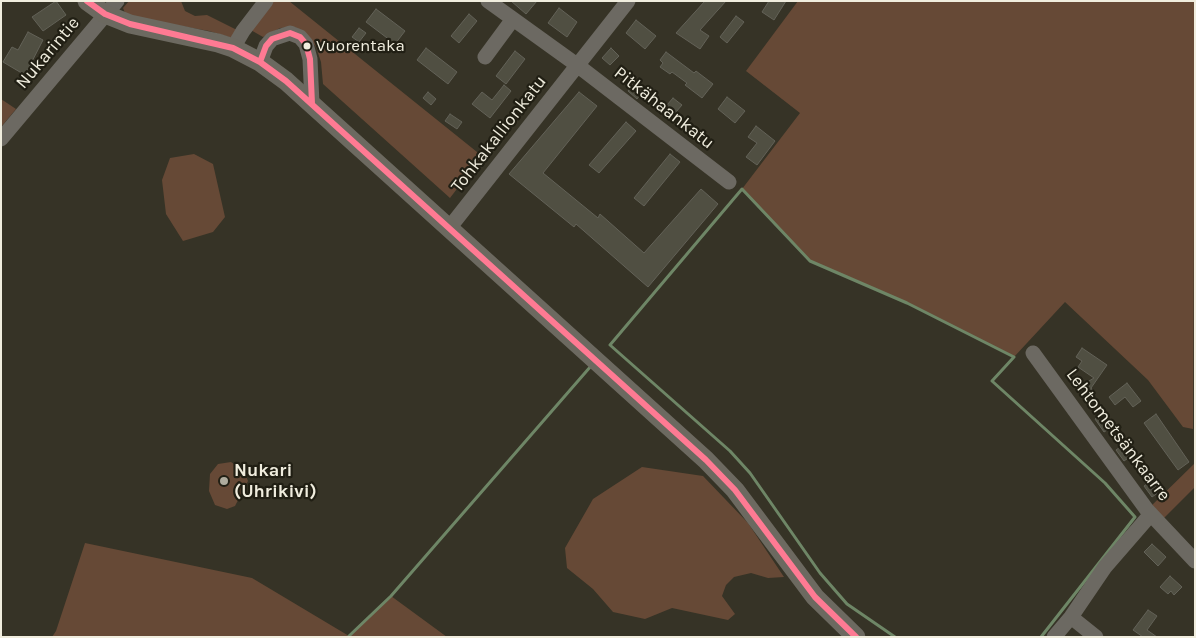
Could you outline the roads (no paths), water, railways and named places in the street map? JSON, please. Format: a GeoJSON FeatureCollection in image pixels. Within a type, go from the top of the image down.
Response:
{"type":"FeatureCollection","features":[{"type":"Feature","properties":{"kind":"main road"},"geometry":{"type":"LineString","coordinates":[[87,1],[111,8],[130,24],[233,48],[260,62],[286,80],[706,460],[735,490],[815,597],[856,637]]}},
{"type":"Feature","properties":{"kind":"street"},"geometry":{"type":"LineString","coordinates":[[233,48],[243,31],[266,1]]}},
{"type":"Feature","properties":{"kind":"street"},"geometry":{"type":"LineString","coordinates":[[488,1],[577,64]]}},
{"type":"Feature","properties":{"kind":"street","name":"Tohkakallionkatu"},"geometry":{"type":"LineString","coordinates":[[450,228],[628,1]]}},
{"type":"Feature","properties":{"kind":"street","name":"Nukarintie"},"geometry":{"type":"LineString","coordinates":[[1,139],[111,8]]}},
{"type":"Feature","properties":{"kind":"street"},"geometry":{"type":"LineString","coordinates":[[485,57],[513,19]]}},
{"type":"Feature","properties":{"kind":"street"},"geometry":{"type":"LineString","coordinates":[[260,62],[272,39],[290,33],[300,37],[306,44],[310,59],[312,104]]}},
{"type":"Feature","properties":{"kind":"street","name":"Pitkähaankatu"},"geometry":{"type":"LineString","coordinates":[[577,64],[729,182]]}},
{"type":"Feature","properties":{"kind":"street","name":"Lehtometsänkaarre"},"geometry":{"type":"LineString","coordinates":[[1033,353],[1151,514],[1195,561]]}},
{"type":"Feature","properties":{"kind":"street"},"geometry":{"type":"LineString","coordinates":[[1054,637],[1071,617],[1106,567],[1151,514]]}},
{"type":"Feature","properties":{"kind":"street"},"geometry":{"type":"LineString","coordinates":[[1071,617],[1096,637]]}},
{"type":"Feature","properties":{"kind":"waterway"},"geometry":{"type":"LineString","coordinates":[[895,637],[847,604],[820,573],[750,473],[730,451],[610,345],[742,189],[810,261],[907,303],[1014,357],[992,381],[1105,483],[1135,517],[1041,637]]}},
{"type":"Feature","properties":{"kind":"waterway"},"geometry":{"type":"LineString","coordinates":[[349,636],[391,596],[591,366]]}},
{"type":"Feature","properties":{"kind":"place","name":"Vuorentaka"},"geometry":{"type":"Point","coordinates":[307,46]}},
{"type":"Feature","properties":{"kind":"place","name":"Nukari (Uhrikivi)"},"geometry":{"type":"Point","coordinates":[224,481]}}]}
